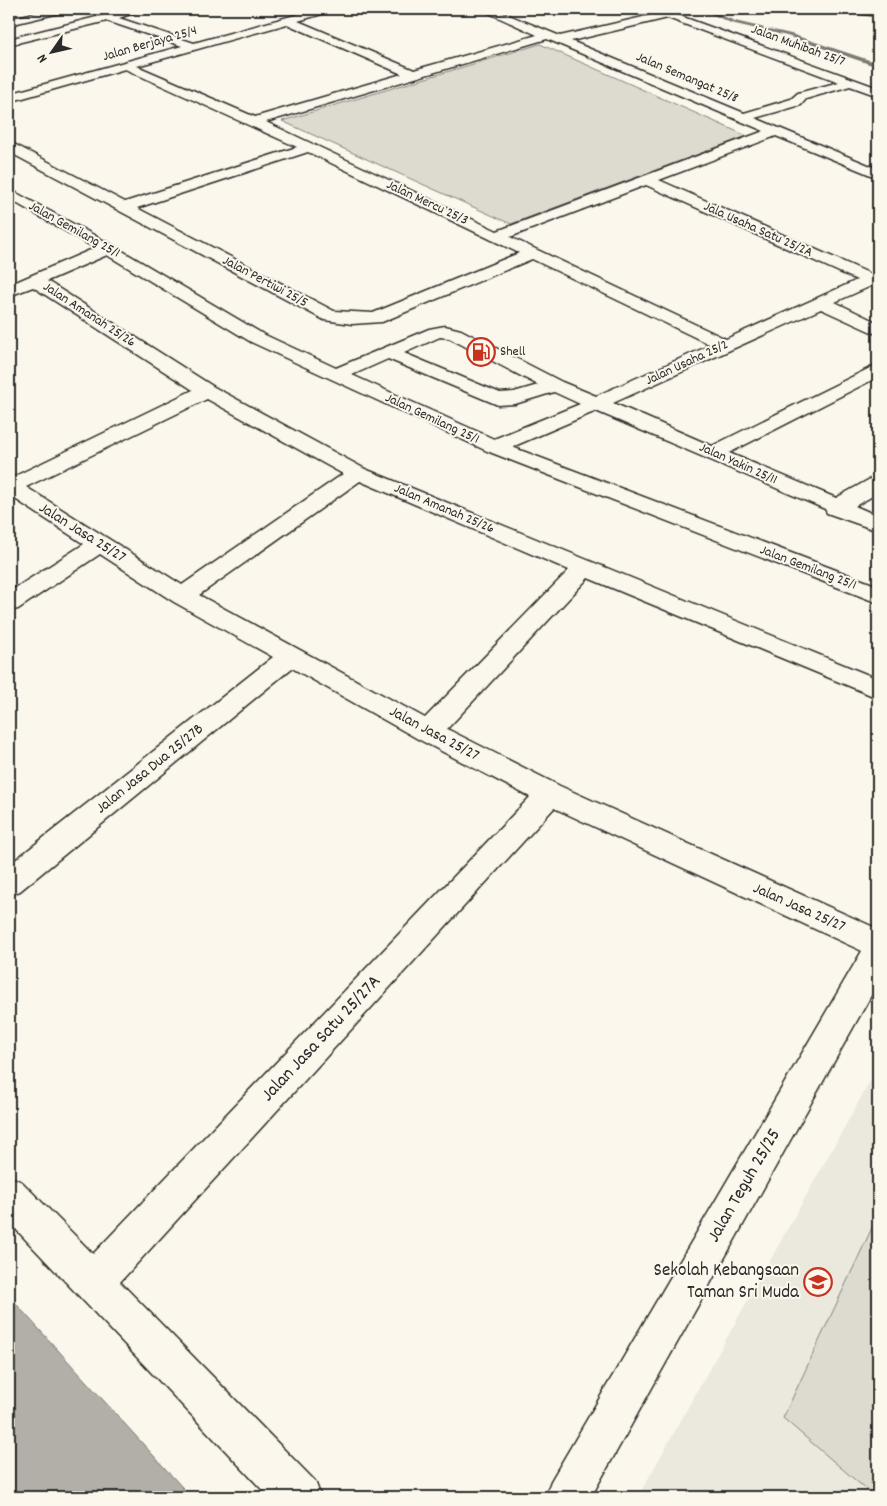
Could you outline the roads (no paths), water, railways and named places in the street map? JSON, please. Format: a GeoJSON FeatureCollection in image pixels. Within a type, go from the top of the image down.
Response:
{"type":"FeatureCollection","features":[{"type":"Feature","properties":{"kind":"street"},"geometry":{"type":"LineString","coordinates":[[9,12],[24,9]]}},
{"type":"Feature","properties":{"kind":"street"},"geometry":{"type":"LineString","coordinates":[[9,22],[64,9]]}},
{"type":"Feature","properties":{"kind":"street"},"geometry":{"type":"LineString","coordinates":[[9,42],[140,9]]}},
{"type":"Feature","properties":{"kind":"street","name":"Jalan Berjaya 25/4"},"geometry":{"type":"LineString","coordinates":[[9,98],[328,9]]}},
{"type":"Feature","properties":{"kind":"street","name":"Jalan Semangat 25/8"},"geometry":{"type":"LineString","coordinates":[[485,9],[878,174]]}},
{"type":"Feature","properties":{"kind":"street","name":"Jalan Muhibah 25/7"},"geometry":{"type":"LineString","coordinates":[[652,9],[878,92]]}},
{"type":"Feature","properties":{"kind":"street"},"geometry":{"type":"LineString","coordinates":[[850,9],[878,13]]}},
{"type":"Feature","properties":{"kind":"street"},"geometry":{"type":"LineString","coordinates":[[254,121],[413,74],[553,38],[612,28],[614,26],[669,15]]}},
{"type":"Feature","properties":{"kind":"street"},"geometry":{"type":"LineString","coordinates":[[107,17],[195,47]]}},
{"type":"Feature","properties":{"kind":"street"},"geometry":{"type":"LineString","coordinates":[[288,20],[413,74]]}},
{"type":"Feature","properties":{"kind":"street","name":"Jalan Mercu 25/3"},"geometry":{"type":"LineString","coordinates":[[127,66],[254,121],[725,345]]}},
{"type":"Feature","properties":{"kind":"street"},"geometry":{"type":"LineString","coordinates":[[744,117],[796,102],[802,96],[851,82]]}},
{"type":"Feature","properties":{"kind":"street"},"geometry":{"type":"LineString","coordinates":[[497,236],[777,132]]}},
{"type":"Feature","properties":{"kind":"street","name":"Jalan Pertiwi 25/5"},"geometry":{"type":"LineString","coordinates":[[9,147],[330,316],[352,319],[376,318],[533,253]]}},
{"type":"Feature","properties":{"kind":"street"},"geometry":{"type":"LineString","coordinates":[[123,208],[309,147]]}},
{"type":"Feature","properties":{"kind":"street","name":"Jala Usaha Satu 25/2A"},"geometry":{"type":"LineString","coordinates":[[647,180],[874,278]]}},
{"type":"Feature","properties":{"kind":"street","name":"Jalan Gemilang 25/1"},"geometry":{"type":"LineString","coordinates":[[9,193],[108,249],[257,338],[336,375],[494,447],[878,595]]}},
{"type":"Feature","properties":{"kind":"street"},"geometry":{"type":"LineString","coordinates":[[9,291],[108,249]]}},
{"type":"Feature","properties":{"kind":"street","name":"Jalan Usaha 25/2"},"geometry":{"type":"LineString","coordinates":[[494,447],[599,404],[874,278]]}},
{"type":"Feature","properties":{"kind":"street","name":"Jalan Amanah 25/26"},"geometry":{"type":"LineString","coordinates":[[34,280],[207,391],[358,473],[878,690]]}},
{"type":"Feature","properties":{"kind":"street"},"geometry":{"type":"LineString","coordinates":[[821,302],[878,330]]}},
{"type":"Feature","properties":{"kind":"street","name":"Jalan Yakin 25/11"},"geometry":{"type":"LineString","coordinates":[[336,375],[435,333],[445,331],[555,386],[713,453],[835,508],[878,524]]}},
{"type":"Feature","properties":{"kind":"street"},"geometry":{"type":"LineString","coordinates":[[389,353],[498,399],[515,398],[555,386]]}},
{"type":"Feature","properties":{"kind":"street"},"geometry":{"type":"LineString","coordinates":[[713,453],[878,370]]}},
{"type":"Feature","properties":{"kind":"street"},"geometry":{"type":"LineString","coordinates":[[10,487],[207,391]]}},
{"type":"Feature","properties":{"kind":"street"},"geometry":{"type":"LineString","coordinates":[[182,596],[358,473]]}},
{"type":"Feature","properties":{"kind":"street"},"geometry":{"type":"LineString","coordinates":[[835,508],[878,484]]}},
{"type":"Feature","properties":{"kind":"street","name":"Jalan Jasa 25/27"},"geometry":{"type":"LineString","coordinates":[[10,487],[182,596],[428,732],[550,794],[878,944]]}},
{"type":"Feature","properties":{"kind":"street"},"geometry":{"type":"LineString","coordinates":[[9,603],[100,544]]}},
{"type":"Feature","properties":{"kind":"street"},"geometry":{"type":"LineString","coordinates":[[428,732],[585,567]]}},
{"type":"Feature","properties":{"kind":"street","name":"Jalan Jasa Dua 25/27B"},"geometry":{"type":"LineString","coordinates":[[9,882],[291,656]]}},
{"type":"Feature","properties":{"kind":"street","name":"Jalan Jasa Satu 25/27A"},"geometry":{"type":"LineString","coordinates":[[93,1283],[550,794]]}},
{"type":"Feature","properties":{"kind":"street","name":"Jalan Teguh 25/25"},"geometry":{"type":"LineString","coordinates":[[567,1497],[878,953]]}},
{"type":"Feature","properties":{"kind":"street"},"geometry":{"type":"LineString","coordinates":[[9,1196],[298,1497]]}},
{"type":"Feature","properties":{"kind":"waterway"},"geometry":{"type":"LineString","coordinates":[[702,9],[733,22],[789,35],[878,65]]}},
{"type":"Feature","properties":{"kind":"place","name":"Shell"},"geometry":{"type":"Point","coordinates":[481,352]}},
{"type":"Feature","properties":{"kind":"place","name":"Sekolah Kebangsaan Taman Sri Muda"},"geometry":{"type":"Point","coordinates":[818,1282]}}]}
